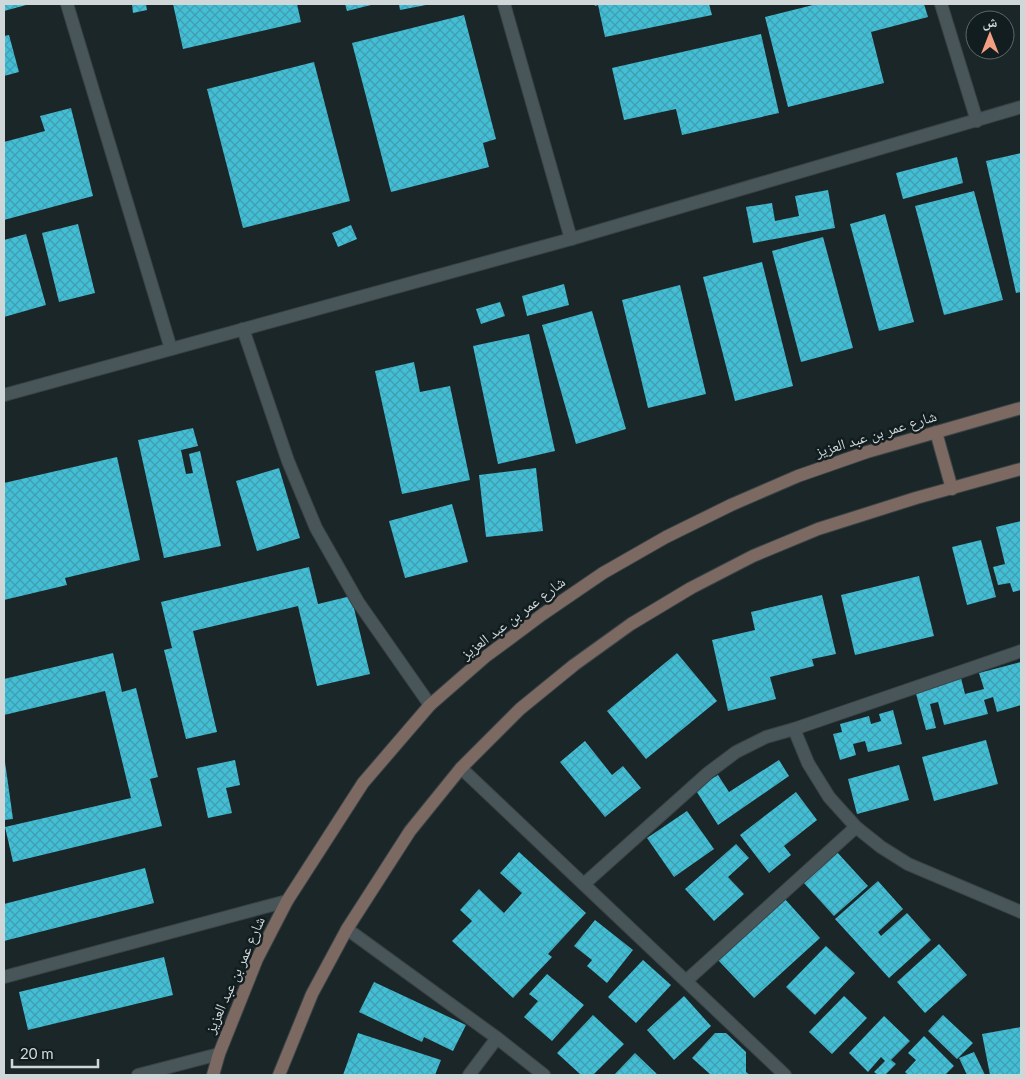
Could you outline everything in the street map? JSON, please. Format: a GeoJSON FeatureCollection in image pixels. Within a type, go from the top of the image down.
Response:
{"type":"FeatureCollection","features":[{"type":"Feature","properties":{"kind":"street"},"geometry":{"type":"LineString","coordinates":[[67,4],[171,349]]}},
{"type":"Feature","properties":{"kind":"street"},"geometry":{"type":"LineString","coordinates":[[504,4],[571,239]]}},
{"type":"Feature","properties":{"kind":"street"},"geometry":{"type":"LineString","coordinates":[[941,4],[976,121]]}},
{"type":"Feature","properties":{"kind":"street"},"geometry":{"type":"LineString","coordinates":[[4,395],[571,239],[1021,107]]}},
{"type":"Feature","properties":{"kind":"street"},"geometry":{"type":"LineString","coordinates":[[243,329],[288,461],[316,528],[358,602],[430,705]]}},
{"type":"Feature","properties":{"kind":"street","name":"شارع عمر بن عبد العزيز"},"geometry":{"type":"LineString","coordinates":[[213,1075],[219,1054],[257,959],[287,901],[363,783],[430,705],[485,657],[603,573],[666,537],[731,504],[798,476],[867,452],[1021,408]]}},
{"type":"Feature","properties":{"kind":"street"},"geometry":{"type":"LineString","coordinates":[[936,432],[952,489]]}},
{"type":"Feature","properties":{"kind":"street"},"geometry":{"type":"LineString","coordinates":[[278,1075],[312,994],[347,929],[410,831],[461,768],[520,709],[574,664],[631,624],[691,588],[753,556],[818,529],[916,498],[1021,469]]}},
{"type":"Feature","properties":{"kind":"street"},"geometry":{"type":"LineString","coordinates":[[584,884],[708,773],[736,752],[766,737],[1021,651]]}},
{"type":"Feature","properties":{"kind":"street"},"geometry":{"type":"LineString","coordinates":[[794,729],[808,763],[829,797],[856,827],[881,847],[908,864],[1021,912]]}},
{"type":"Feature","properties":{"kind":"street"},"geometry":{"type":"LineString","coordinates":[[461,768],[785,1075]]}},
{"type":"Feature","properties":{"kind":"street"},"geometry":{"type":"LineString","coordinates":[[686,981],[856,827]]}},
{"type":"Feature","properties":{"kind":"street"},"geometry":{"type":"LineString","coordinates":[[4,977],[287,901]]}},
{"type":"Feature","properties":{"kind":"street"},"geometry":{"type":"LineString","coordinates":[[347,929],[497,1038],[544,1075]]}},
{"type":"Feature","properties":{"kind":"street"},"geometry":{"type":"LineString","coordinates":[[469,1075],[497,1038]]}},
{"type":"Feature","properties":{"kind":"street"},"geometry":{"type":"LineString","coordinates":[[138,1075],[219,1054]]}},
{"type":"Feature","properties":{"kind":"street"},"geometry":{"type":"LineString","coordinates":[[766,1057],[770,1075]]}},
{"type":"Feature","properties":{"kind":"building"},"geometry":{"type":"Polygon","coordinates":[[[4,4],[30,4],[4,11],[4,4]]]}},
{"type":"Feature","properties":{"kind":"building"},"geometry":{"type":"Polygon","coordinates":[[[132,4],[146,4],[147,10],[133,13],[132,4]]]}},
{"type":"Feature","properties":{"kind":"building"},"geometry":{"type":"Polygon","coordinates":[[[173,4],[297,4],[301,22],[183,49],[173,4]]]}},
{"type":"Feature","properties":{"kind":"building"},"geometry":{"type":"Polygon","coordinates":[[[345,4],[375,4],[347,11],[345,4]]]}},
{"type":"Feature","properties":{"kind":"building"},"geometry":{"type":"Polygon","coordinates":[[[399,4],[425,4],[426,5],[400,10],[399,4]]]}},
{"type":"Feature","properties":{"kind":"building"},"geometry":{"type":"Polygon","coordinates":[[[594,4],[709,4],[712,15],[605,37],[598,5],[595,6],[594,4]]]}},
{"type":"Feature","properties":{"kind":"building"},"geometry":{"type":"Polygon","coordinates":[[[817,4],[924,4],[928,17],[871,32],[884,83],[788,107],[765,17],[817,4]]]}},
{"type":"Feature","properties":{"kind":"building"},"geometry":{"type":"Polygon","coordinates":[[[464,15],[496,139],[483,143],[489,167],[391,192],[352,43],[464,15]]]}},
{"type":"Feature","properties":{"kind":"building"},"geometry":{"type":"Polygon","coordinates":[[[761,34],[779,113],[682,135],[676,109],[624,120],[612,68],[761,34]]]}},
{"type":"Feature","properties":{"kind":"building"},"geometry":{"type":"Polygon","coordinates":[[[9,35],[19,72],[4,76],[4,36],[9,35]]]}},
{"type":"Feature","properties":{"kind":"building"},"geometry":{"type":"Polygon","coordinates":[[[314,62],[350,201],[243,228],[207,89],[314,62]]]}},
{"type":"Feature","properties":{"kind":"building"},"geometry":{"type":"Polygon","coordinates":[[[71,108],[93,196],[4,220],[4,142],[45,131],[40,116],[71,108]]]}},
{"type":"Feature","properties":{"kind":"building"},"geometry":{"type":"Polygon","coordinates":[[[1021,153],[1021,292],[1016,293],[986,161],[1021,153]]]}},
{"type":"Feature","properties":{"kind":"building"},"geometry":{"type":"Polygon","coordinates":[[[957,157],[963,183],[903,199],[896,173],[957,157]]]}},
{"type":"Feature","properties":{"kind":"building"},"geometry":{"type":"Polygon","coordinates":[[[828,190],[835,228],[753,243],[746,207],[772,203],[775,221],[799,216],[795,196],[828,190]]]}},
{"type":"Feature","properties":{"kind":"building"},"geometry":{"type":"Polygon","coordinates":[[[974,191],[1003,300],[944,315],[915,206],[974,191]]]}},
{"type":"Feature","properties":{"kind":"building"},"geometry":{"type":"Polygon","coordinates":[[[885,214],[914,322],[879,331],[850,224],[885,214]]]}},
{"type":"Feature","properties":{"kind":"building"},"geometry":{"type":"Polygon","coordinates":[[[78,224],[95,293],[59,302],[42,233],[78,224]]]}},
{"type":"Feature","properties":{"kind":"building"},"geometry":{"type":"Polygon","coordinates":[[[351,225],[357,239],[338,247],[332,233],[351,225]]]}},
{"type":"Feature","properties":{"kind":"building"},"geometry":{"type":"Polygon","coordinates":[[[26,234],[46,305],[4,317],[4,240],[26,234]]]}},
{"type":"Feature","properties":{"kind":"building"},"geometry":{"type":"Polygon","coordinates":[[[823,237],[853,348],[801,362],[772,251],[823,237]]]}},
{"type":"Feature","properties":{"kind":"building"},"geometry":{"type":"Polygon","coordinates":[[[762,262],[793,386],[735,401],[703,277],[762,262]]]}},
{"type":"Feature","properties":{"kind":"building"},"geometry":{"type":"Polygon","coordinates":[[[564,284],[569,305],[527,316],[522,296],[564,284]]]}},
{"type":"Feature","properties":{"kind":"building"},"geometry":{"type":"Polygon","coordinates":[[[680,285],[706,394],[648,408],[622,300],[680,285]]]}},
{"type":"Feature","properties":{"kind":"building"},"geometry":{"type":"Polygon","coordinates":[[[500,302],[505,316],[481,324],[476,309],[500,302]]]}},
{"type":"Feature","properties":{"kind":"building"},"geometry":{"type":"Polygon","coordinates":[[[592,311],[626,429],[576,444],[542,325],[592,311]]]}},
{"type":"Feature","properties":{"kind":"building"},"geometry":{"type":"Polygon","coordinates":[[[529,334],[555,451],[498,464],[473,346],[529,334]]]}},
{"type":"Feature","properties":{"kind":"building"},"geometry":{"type":"Polygon","coordinates":[[[414,362],[420,392],[450,386],[470,480],[402,494],[375,371],[414,362]]]}},
{"type":"Feature","properties":{"kind":"building"},"geometry":{"type":"Polygon","coordinates":[[[193,428],[198,446],[181,450],[186,474],[193,473],[189,454],[200,451],[221,546],[164,558],[138,440],[193,428]]]}},
{"type":"Feature","properties":{"kind":"building"},"geometry":{"type":"Polygon","coordinates":[[[117,457],[140,560],[65,578],[67,585],[4,600],[4,483],[117,457]]]}},
{"type":"Feature","properties":{"kind":"building"},"geometry":{"type":"Polygon","coordinates":[[[279,468],[300,538],[257,551],[236,481],[279,468]]]}},
{"type":"Feature","properties":{"kind":"building"},"geometry":{"type":"Polygon","coordinates":[[[536,468],[543,531],[486,537],[479,475],[536,468]]]}},
{"type":"Feature","properties":{"kind":"building"},"geometry":{"type":"Polygon","coordinates":[[[452,504],[468,562],[405,578],[389,521],[452,504]]]}},
{"type":"Feature","properties":{"kind":"building"},"geometry":{"type":"Polygon","coordinates":[[[1021,521],[1021,590],[1013,592],[1010,583],[998,585],[993,567],[1005,564],[996,527],[1021,521]]]}},
{"type":"Feature","properties":{"kind":"building"},"geometry":{"type":"Polygon","coordinates":[[[981,540],[996,597],[967,605],[952,547],[981,540]]]}},
{"type":"Feature","properties":{"kind":"building"},"geometry":{"type":"Polygon","coordinates":[[[309,567],[318,604],[351,596],[370,674],[317,686],[298,606],[193,631],[217,732],[186,739],[164,650],[172,648],[161,602],[309,567]]]}},
{"type":"Feature","properties":{"kind":"building"},"geometry":{"type":"Polygon","coordinates":[[[919,576],[934,636],[855,655],[841,595],[919,576]]]}},
{"type":"Feature","properties":{"kind":"building"},"geometry":{"type":"Polygon","coordinates":[[[822,595],[836,654],[812,659],[814,666],[770,677],[776,699],[728,711],[712,640],[755,630],[751,612],[822,595]]]}},
{"type":"Feature","properties":{"kind":"building"},"geometry":{"type":"Polygon","coordinates":[[[113,653],[122,692],[136,688],[158,777],[150,779],[162,826],[13,862],[5,827],[131,798],[105,691],[4,715],[4,679],[113,653]]]}},
{"type":"Feature","properties":{"kind":"building"},"geometry":{"type":"Polygon","coordinates":[[[677,653],[717,701],[646,759],[607,711],[677,653]]]}},
{"type":"Feature","properties":{"kind":"building"},"geometry":{"type":"Polygon","coordinates":[[[1021,662],[1021,705],[997,712],[993,697],[984,700],[988,714],[944,725],[938,702],[930,704],[936,728],[926,730],[915,690],[961,678],[965,694],[984,689],[979,673],[1021,662]]]}},
{"type":"Feature","properties":{"kind":"building"},"geometry":{"type":"Polygon","coordinates":[[[893,710],[902,744],[868,752],[865,741],[853,744],[856,755],[840,760],[833,734],[842,732],[840,724],[869,716],[871,724],[881,721],[879,714],[893,710]]]}},
{"type":"Feature","properties":{"kind":"building"},"geometry":{"type":"Polygon","coordinates":[[[986,740],[998,784],[934,801],[922,757],[986,740]]]}},
{"type":"Feature","properties":{"kind":"building"},"geometry":{"type":"Polygon","coordinates":[[[585,741],[612,775],[623,766],[641,788],[605,817],[560,762],[585,741]]]}},
{"type":"Feature","properties":{"kind":"building"},"geometry":{"type":"Polygon","coordinates":[[[235,760],[240,785],[226,788],[232,813],[208,818],[197,768],[235,760]]]}},
{"type":"Feature","properties":{"kind":"building"},"geometry":{"type":"Polygon","coordinates":[[[779,760],[789,776],[718,825],[695,789],[718,775],[729,792],[779,760]]]}},
{"type":"Feature","properties":{"kind":"building"},"geometry":{"type":"Polygon","coordinates":[[[4,762],[13,819],[4,820],[4,762]]]}},
{"type":"Feature","properties":{"kind":"building"},"geometry":{"type":"Polygon","coordinates":[[[899,765],[909,800],[857,814],[848,779],[899,765]]]}},
{"type":"Feature","properties":{"kind":"building"},"geometry":{"type":"Polygon","coordinates":[[[796,792],[817,820],[784,846],[791,855],[769,873],[740,835],[796,792]]]}},
{"type":"Feature","properties":{"kind":"building"},"geometry":{"type":"Polygon","coordinates":[[[687,811],[714,849],[674,877],[647,838],[687,811]]]}},
{"type":"Feature","properties":{"kind":"building"},"geometry":{"type":"Polygon","coordinates":[[[736,844],[749,858],[728,877],[744,894],[714,921],[685,889],[736,844]]]}},
{"type":"Feature","properties":{"kind":"building"},"geometry":{"type":"Polygon","coordinates":[[[836,851],[868,886],[834,916],[803,882],[836,851]]]}},
{"type":"Feature","properties":{"kind":"building"},"geometry":{"type":"Polygon","coordinates":[[[519,852],[586,913],[548,954],[552,957],[513,998],[452,941],[472,921],[460,910],[479,889],[504,913],[522,893],[500,873],[519,852]]]}},
{"type":"Feature","properties":{"kind":"building"},"geometry":{"type":"Polygon","coordinates":[[[145,868],[154,903],[4,941],[4,904],[145,868]]]}},
{"type":"Feature","properties":{"kind":"building"},"geometry":{"type":"Polygon","coordinates":[[[878,881],[903,909],[878,932],[881,936],[907,913],[931,940],[889,978],[835,919],[878,881]]]}},
{"type":"Feature","properties":{"kind":"building"},"geometry":{"type":"Polygon","coordinates":[[[784,898],[820,938],[754,998],[717,959],[784,898]]]}},
{"type":"Feature","properties":{"kind":"building"},"geometry":{"type":"Polygon","coordinates":[[[595,920],[633,950],[607,983],[587,966],[592,960],[574,946],[595,920]]]}},
{"type":"Feature","properties":{"kind":"building"},"geometry":{"type":"Polygon","coordinates":[[[939,944],[967,975],[925,1013],[897,982],[939,944]]]}},
{"type":"Feature","properties":{"kind":"building"},"geometry":{"type":"Polygon","coordinates":[[[826,946],[855,973],[815,1015],[786,987],[826,946]]]}},
{"type":"Feature","properties":{"kind":"building"},"geometry":{"type":"Polygon","coordinates":[[[164,957],[173,995],[28,1030],[19,992],[164,957]]]}},
{"type":"Feature","properties":{"kind":"building"},"geometry":{"type":"Polygon","coordinates":[[[643,960],[671,985],[636,1023],[608,997],[643,960]]]}},
{"type":"Feature","properties":{"kind":"building"},"geometry":{"type":"Polygon","coordinates":[[[547,974],[584,1005],[552,1041],[524,1017],[538,1001],[529,994],[547,974]]]}},
{"type":"Feature","properties":{"kind":"building"},"geometry":{"type":"Polygon","coordinates":[[[374,982],[466,1025],[453,1051],[424,1037],[422,1042],[359,1012],[374,982]]]}},
{"type":"Feature","properties":{"kind":"building"},"geometry":{"type":"Polygon","coordinates":[[[684,996],[711,1026],[674,1060],[647,1030],[684,996]]]}},
{"type":"Feature","properties":{"kind":"building"},"geometry":{"type":"Polygon","coordinates":[[[844,996],[867,1018],[832,1054],[809,1032],[844,996]]]}},
{"type":"Feature","properties":{"kind":"building"},"geometry":{"type":"Polygon","coordinates":[[[593,1015],[624,1044],[593,1075],[581,1075],[557,1053],[593,1015]]]}},
{"type":"Feature","properties":{"kind":"building"},"geometry":{"type":"Polygon","coordinates":[[[943,1015],[973,1043],[957,1059],[928,1031],[943,1015]]]}},
{"type":"Feature","properties":{"kind":"building"},"geometry":{"type":"Polygon","coordinates":[[[884,1016],[910,1041],[891,1060],[896,1064],[885,1075],[878,1075],[874,1072],[885,1061],[881,1057],[868,1072],[849,1053],[884,1016]]]}},
{"type":"Feature","properties":{"kind":"building"},"geometry":{"type":"Polygon","coordinates":[[[1021,1027],[1021,1075],[990,1075],[982,1034],[1021,1027]]]}},
{"type":"Feature","properties":{"kind":"building"},"geometry":{"type":"Polygon","coordinates":[[[358,1033],[441,1060],[435,1075],[343,1075],[358,1033]]]}},
{"type":"Feature","properties":{"kind":"building"},"geometry":{"type":"Polygon","coordinates":[[[715,1033],[726,1033],[746,1052],[746,1072],[750,1075],[711,1075],[692,1058],[715,1033]]]}},
{"type":"Feature","properties":{"kind":"building"},"geometry":{"type":"Polygon","coordinates":[[[924,1036],[954,1066],[945,1075],[908,1075],[905,1072],[916,1060],[908,1053],[924,1036]]]}},
{"type":"Feature","properties":{"kind":"building"},"geometry":{"type":"Polygon","coordinates":[[[974,1052],[985,1075],[967,1075],[959,1058],[974,1052]]]}},
{"type":"Feature","properties":{"kind":"building"},"geometry":{"type":"Polygon","coordinates":[[[635,1053],[658,1075],[614,1075],[635,1053]]]}}]}
